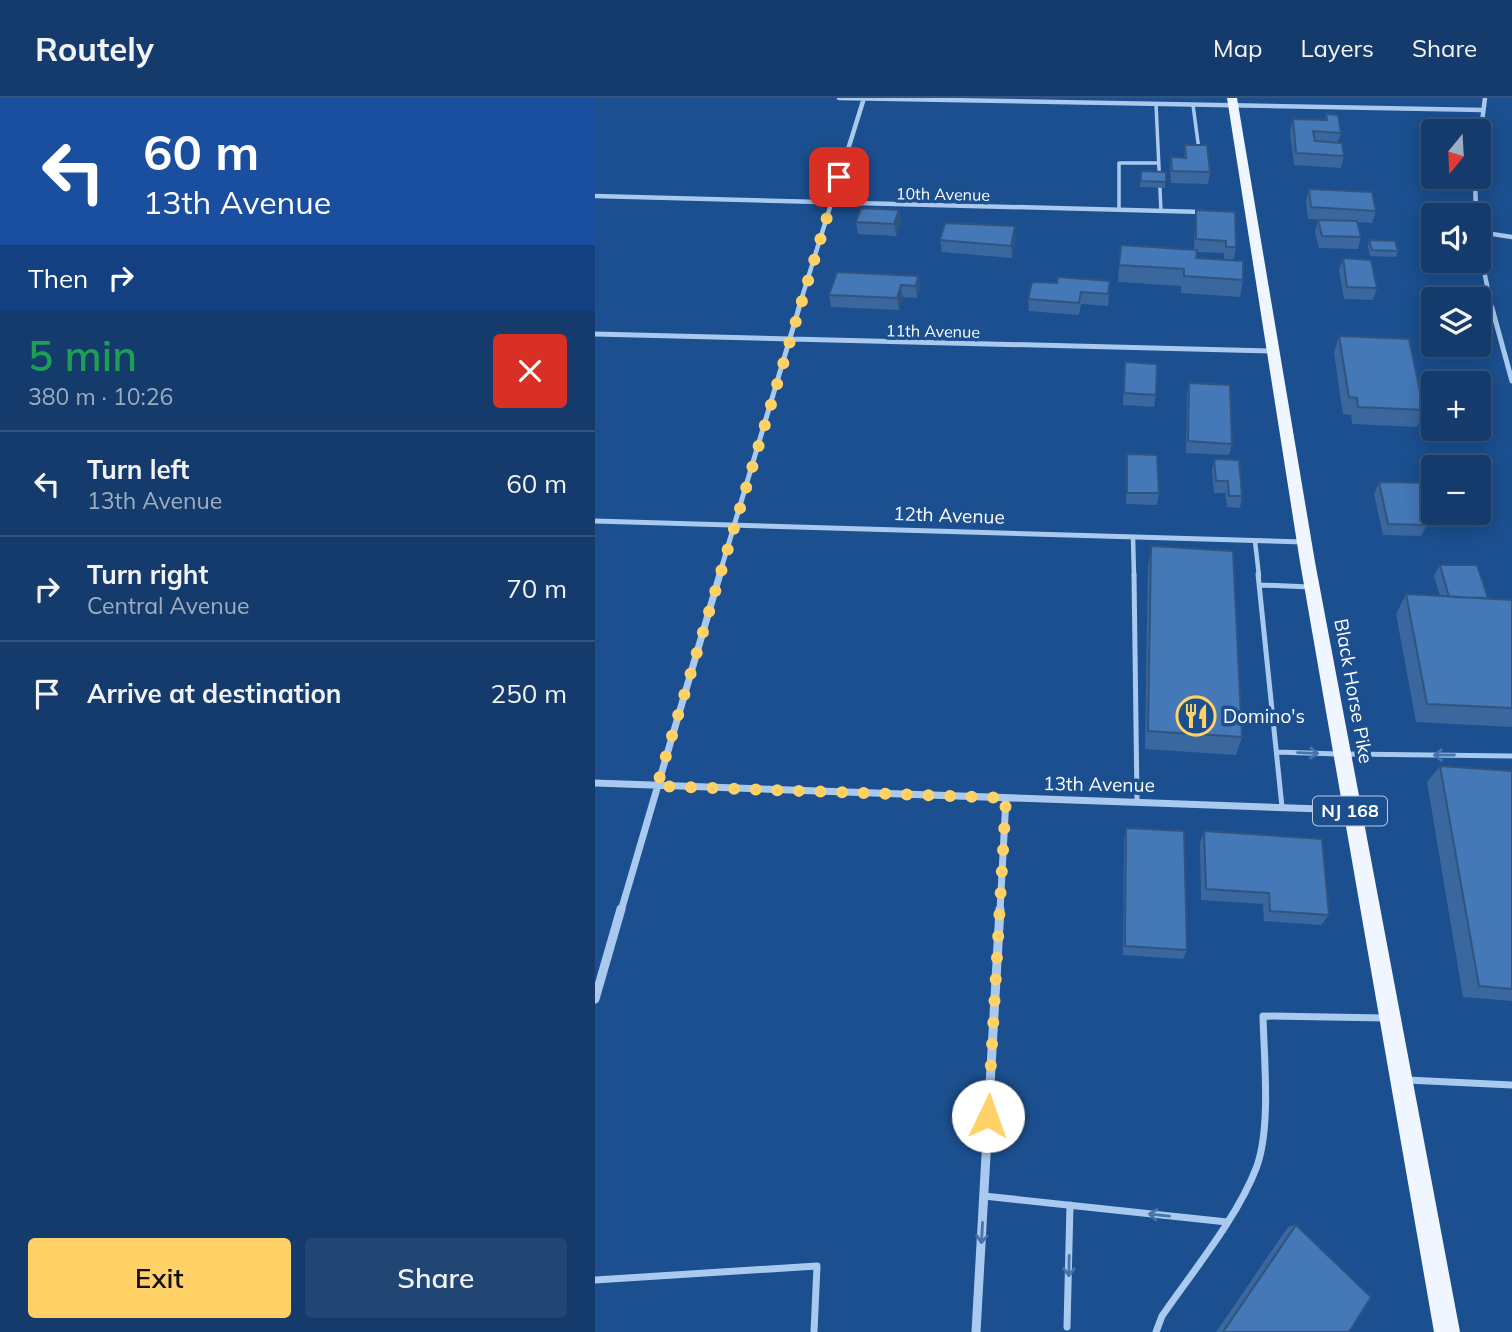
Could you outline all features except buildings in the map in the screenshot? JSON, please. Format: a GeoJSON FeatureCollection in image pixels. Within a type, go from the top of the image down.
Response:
{"type":"FeatureCollection","features":[{"type":"Feature","properties":{"kind":"main road","name":"Black Horse Pike"},"geometry":{"type":"LineString","coordinates":[[1232,102],[1243,213],[1447,1332]]}},
{"type":"Feature","properties":{"kind":"street"},"geometry":{"type":"LineString","coordinates":[[839,98],[1193,105],[1232,102],[1483,110]]}},
{"type":"Feature","properties":{"kind":"street"},"geometry":{"type":"LineString","coordinates":[[595,999],[789,339],[864,98]]}},
{"type":"Feature","properties":{"kind":"street"},"geometry":{"type":"LineString","coordinates":[[1482,119],[1485,98]]}},
{"type":"Feature","properties":{"kind":"street","name":"10th Avenue"},"geometry":{"type":"LineString","coordinates":[[595,197],[1211,212]]}},
{"type":"Feature","properties":{"kind":"street"},"geometry":{"type":"LineString","coordinates":[[1491,234],[1512,237]]}},
{"type":"Feature","properties":{"kind":"street"},"geometry":{"type":"LineString","coordinates":[[1483,273],[1512,381]]}},
{"type":"Feature","properties":{"kind":"street","name":"11th Avenue"},"geometry":{"type":"LineString","coordinates":[[595,334],[1270,351]]}},
{"type":"Feature","properties":{"kind":"street","name":"12th Avenue"},"geometry":{"type":"LineString","coordinates":[[595,521],[1303,542]]}},
{"type":"Feature","properties":{"kind":"street","name":"13th Avenue"},"geometry":{"type":"LineString","coordinates":[[595,783],[1006,798],[1137,800],[1350,810]]}},
{"type":"Feature","properties":{"kind":"street"},"geometry":{"type":"LineString","coordinates":[[976,1332],[1006,798]]}},
{"type":"Feature","properties":{"kind":"lane"},"geometry":{"type":"LineString","coordinates":[[1156,104],[1161,211]]}},
{"type":"Feature","properties":{"kind":"lane"},"geometry":{"type":"LineString","coordinates":[[1193,105],[1199,150]]}},
{"type":"Feature","properties":{"kind":"lane"},"geometry":{"type":"LineString","coordinates":[[1119,210],[1119,163],[1159,163]]}},
{"type":"Feature","properties":{"kind":"lane"},"geometry":{"type":"LineString","coordinates":[[1133,537],[1137,800]]}},
{"type":"Feature","properties":{"kind":"lane"},"geometry":{"type":"LineString","coordinates":[[1255,541],[1282,807]]}},
{"type":"Feature","properties":{"kind":"lane"},"geometry":{"type":"LineString","coordinates":[[1261,585],[1310,587]]}},
{"type":"Feature","properties":{"kind":"lane"},"geometry":{"type":"LineString","coordinates":[[1277,752],[1512,756]]}},
{"type":"Feature","properties":{"kind":"lane"},"geometry":{"type":"LineString","coordinates":[[1156,1332],[1162,1316],[1227,1222],[1257,1165],[1266,1105],[1263,1016],[1389,1018]]}},
{"type":"Feature","properties":{"kind":"lane"},"geometry":{"type":"LineString","coordinates":[[1401,1080],[1512,1085]]}},
{"type":"Feature","properties":{"kind":"lane"},"geometry":{"type":"LineString","coordinates":[[984,1196],[1227,1222]]}},
{"type":"Feature","properties":{"kind":"lane"},"geometry":{"type":"LineString","coordinates":[[1067,1327],[1070,1205]]}},
{"type":"Feature","properties":{"kind":"lane"},"geometry":{"type":"LineString","coordinates":[[595,1280],[817,1266],[814,1332]]}},
{"type":"Feature","properties":{"kind":"place","name":"Domino's"},"geometry":{"type":"Point","coordinates":[1196,716]}},
{"type":"Feature","properties":{"kind":"route"},"geometry":{"type":"LineString","coordinates":[[839,177],[657,786],[1006,798],[988,1116]]}}]}
